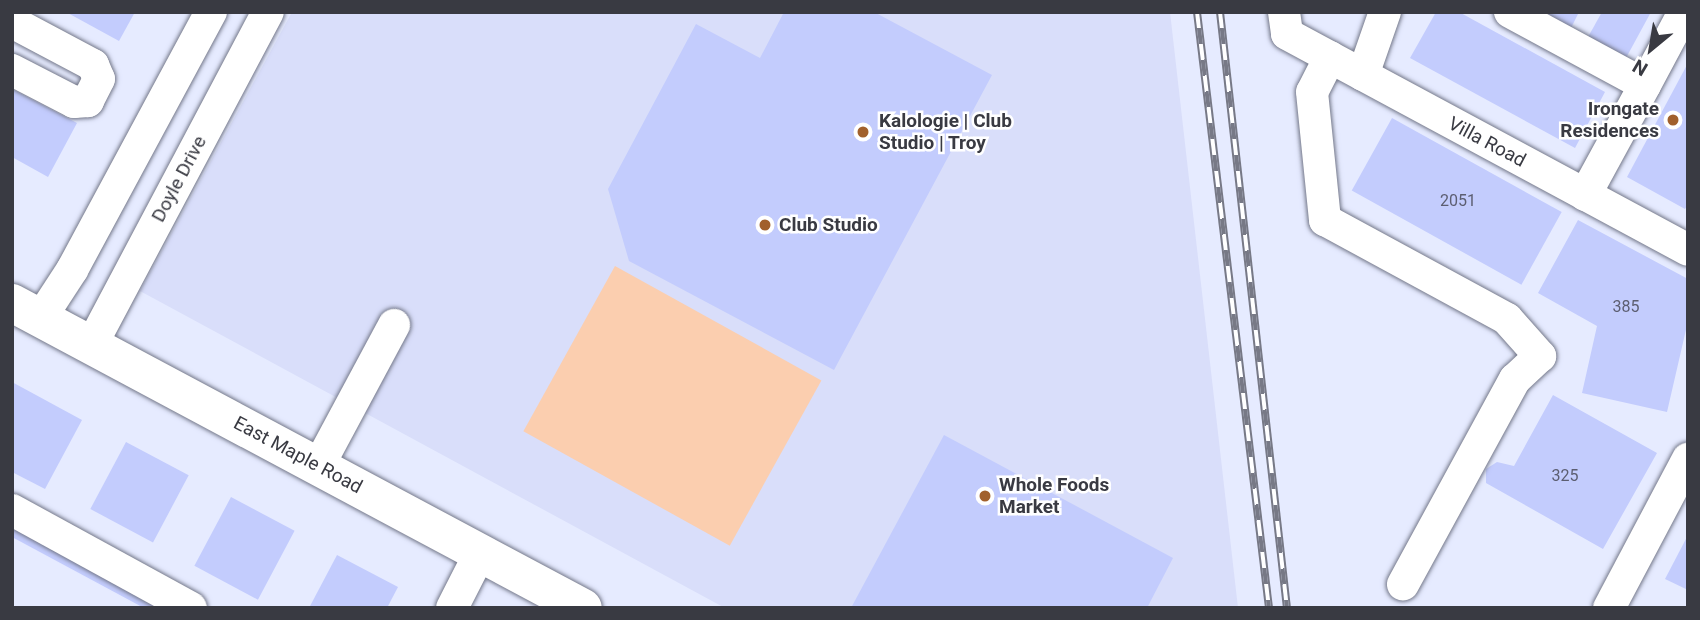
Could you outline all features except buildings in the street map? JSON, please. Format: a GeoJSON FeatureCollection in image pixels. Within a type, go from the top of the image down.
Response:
{"type":"FeatureCollection","features":[{"type":"Feature","properties":{"kind":"main road","name":"East Maple Road"},"geometry":{"type":"LineString","coordinates":[[20,311],[319,465],[583,608]]}},
{"type":"Feature","properties":{"kind":"street"},"geometry":{"type":"LineString","coordinates":[[20,311],[72,270],[211,12]]}},
{"type":"Feature","properties":{"kind":"street","name":"Doyle Drive"},"geometry":{"type":"LineString","coordinates":[[91,346],[268,12]]}},
{"type":"Feature","properties":{"kind":"street"},"geometry":{"type":"LineString","coordinates":[[1363,75],[1385,12]]}},
{"type":"Feature","properties":{"kind":"street"},"geometry":{"type":"LineString","coordinates":[[1585,195],[1684,12]]}},
{"type":"Feature","properties":{"kind":"street"},"geometry":{"type":"LineString","coordinates":[[1514,13],[1645,85]]}},
{"type":"Feature","properties":{"kind":"street"},"geometry":{"type":"LineString","coordinates":[[12,22],[93,65],[99,79],[88,102],[74,102],[12,70]]}},
{"type":"Feature","properties":{"kind":"street","name":"Villa Road"},"geometry":{"type":"LineString","coordinates":[[1286,23],[1330,57],[1688,250]]}},
{"type":"Feature","properties":{"kind":"street"},"geometry":{"type":"LineString","coordinates":[[1330,57],[1312,92],[1325,220],[1507,319],[1540,356],[1515,379],[1403,584]]}},
{"type":"Feature","properties":{"kind":"street"},"geometry":{"type":"LineString","coordinates":[[319,465],[394,325]]}},
{"type":"Feature","properties":{"kind":"street"},"geometry":{"type":"LineString","coordinates":[[1609,608],[1688,459]]}},
{"type":"Feature","properties":{"kind":"street"},"geometry":{"type":"LineString","coordinates":[[12,510],[191,608]]}},
{"type":"Feature","properties":{"kind":"street"},"geometry":{"type":"LineString","coordinates":[[452,608],[481,551]]}},
{"type":"Feature","properties":{"kind":"shaded area"},"geometry":{"type":"Polygon","coordinates":[[[292,12],[1170,12],[1238,608],[725,608],[140,291],[292,12]]]}},
{"type":"Feature","properties":{"kind":"shaded area"},"geometry":{"type":"Polygon","coordinates":[[[615,266],[821,380],[730,546],[523,431],[615,266]]]}},
{"type":"Feature","properties":{"kind":"railway"},"geometry":{"type":"LineString","coordinates":[[1197,12],[1269,608]]}},
{"type":"Feature","properties":{"kind":"railway"},"geometry":{"type":"LineString","coordinates":[[1220,12],[1287,608]]}},
{"type":"Feature","properties":{"kind":"place","name":"Irongate Residences"},"geometry":{"type":"Point","coordinates":[1673,120]}},
{"type":"Feature","properties":{"kind":"place","name":"Kalologie | Club Studio | Troy"},"geometry":{"type":"Point","coordinates":[863,132]}},
{"type":"Feature","properties":{"kind":"place","name":"Club Studio"},"geometry":{"type":"Point","coordinates":[765,225]}},
{"type":"Feature","properties":{"kind":"place","name":"Whole Foods Market"},"geometry":{"type":"Point","coordinates":[985,496]}}]}
